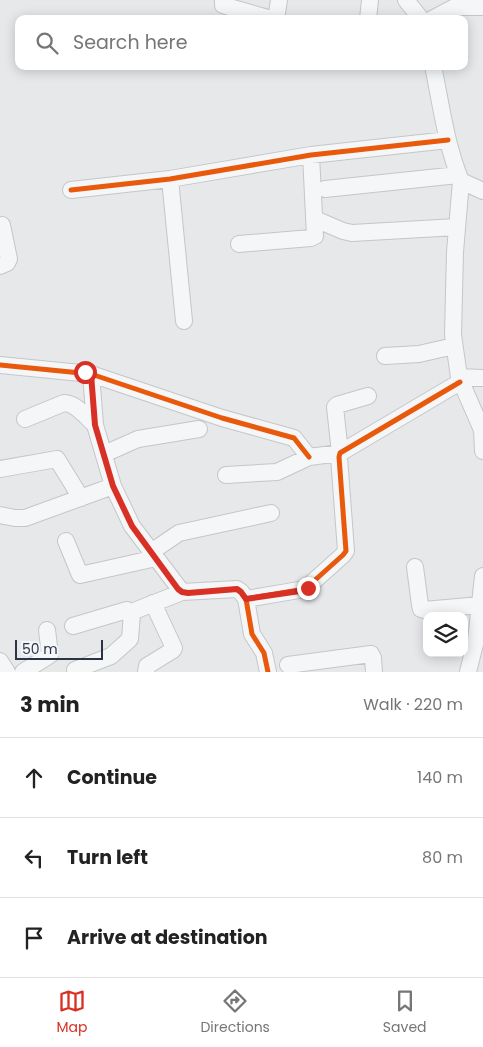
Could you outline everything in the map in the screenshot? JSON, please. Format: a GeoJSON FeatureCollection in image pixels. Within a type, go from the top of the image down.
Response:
{"type":"FeatureCollection","features":[{"type":"Feature","properties":{"kind":"street"},"geometry":{"type":"LineString","coordinates":[[223,0],[223,5],[257,15]]}},
{"type":"Feature","properties":{"kind":"street"},"geometry":{"type":"LineString","coordinates":[[277,15],[279,0]]}},
{"type":"Feature","properties":{"kind":"street"},"geometry":{"type":"LineString","coordinates":[[368,15],[370,0]]}},
{"type":"Feature","properties":{"kind":"street"},"geometry":{"type":"LineString","coordinates":[[406,0],[418,15]]}},
{"type":"Feature","properties":{"kind":"street"},"geometry":{"type":"LineString","coordinates":[[440,15],[456,7],[483,7]]}},
{"type":"Feature","properties":{"kind":"street"},"geometry":{"type":"LineString","coordinates":[[434,70],[448,140],[460,178],[454,346],[460,379],[482,430],[483,451]]}},
{"type":"Feature","properties":{"kind":"street"},"geometry":{"type":"LineString","coordinates":[[71,190],[170,179],[310,155],[448,140]]}},
{"type":"Feature","properties":{"kind":"street"},"geometry":{"type":"LineString","coordinates":[[239,244],[311,238],[315,236],[310,155]]}},
{"type":"Feature","properties":{"kind":"street"},"geometry":{"type":"LineString","coordinates":[[325,190],[460,178],[483,191]]}},
{"type":"Feature","properties":{"kind":"street"},"geometry":{"type":"LineString","coordinates":[[170,179],[184,321]]}},
{"type":"Feature","properties":{"kind":"street"},"geometry":{"type":"LineString","coordinates":[[315,220],[343,232],[352,233],[457,227]]}},
{"type":"Feature","properties":{"kind":"street"},"geometry":{"type":"LineString","coordinates":[[0,266],[7,263],[9,259],[2,225]]}},
{"type":"Feature","properties":{"kind":"street"},"geometry":{"type":"LineString","coordinates":[[385,356],[419,354],[454,346]]}},
{"type":"Feature","properties":{"kind":"street"},"geometry":{"type":"LineString","coordinates":[[0,366],[91,374],[222,418],[294,438],[308,456]]}},
{"type":"Feature","properties":{"kind":"street"},"geometry":{"type":"LineString","coordinates":[[91,374],[95,425],[113,486],[132,526],[182,592]]}},
{"type":"Feature","properties":{"kind":"street"},"geometry":{"type":"LineString","coordinates":[[226,475],[277,472],[308,456],[340,452],[460,379],[483,378]]}},
{"type":"Feature","properties":{"kind":"street"},"geometry":{"type":"LineString","coordinates":[[246,599],[305,590],[343,556],[346,551],[340,452],[335,407],[368,396]]}},
{"type":"Feature","properties":{"kind":"street"},"geometry":{"type":"LineString","coordinates":[[25,419],[68,403],[73,405],[95,425]]}},
{"type":"Feature","properties":{"kind":"street"},"geometry":{"type":"LineString","coordinates":[[104,454],[138,439],[199,429]]}},
{"type":"Feature","properties":{"kind":"street"},"geometry":{"type":"LineString","coordinates":[[0,469],[57,459],[81,498]]}},
{"type":"Feature","properties":{"kind":"street"},"geometry":{"type":"LineString","coordinates":[[0,515],[25,518],[113,486]]}},
{"type":"Feature","properties":{"kind":"street"},"geometry":{"type":"LineString","coordinates":[[66,541],[80,575],[153,555],[178,533],[271,513]]}},
{"type":"Feature","properties":{"kind":"street"},"geometry":{"type":"LineString","coordinates":[[415,567],[420,605],[424,610],[480,605]]}},
{"type":"Feature","properties":{"kind":"street"},"geometry":{"type":"LineString","coordinates":[[468,672],[476,640],[483,576]]}},
{"type":"Feature","properties":{"kind":"street"},"geometry":{"type":"LineString","coordinates":[[132,613],[182,592],[237,589],[246,599],[252,634],[264,653],[268,672]]}},
{"type":"Feature","properties":{"kind":"street"},"geometry":{"type":"LineString","coordinates":[[146,672],[146,666],[174,648],[153,603]]}},
{"type":"Feature","properties":{"kind":"street"},"geometry":{"type":"LineString","coordinates":[[73,626],[126,610],[132,613]]}},
{"type":"Feature","properties":{"kind":"street"},"geometry":{"type":"LineString","coordinates":[[75,670],[111,656],[130,639],[132,613]]}},
{"type":"Feature","properties":{"kind":"street"},"geometry":{"type":"LineString","coordinates":[[23,672],[50,655],[47,630]]}},
{"type":"Feature","properties":{"kind":"street"},"geometry":{"type":"LineString","coordinates":[[288,665],[371,654],[374,658],[374,672]]}},
{"type":"Feature","properties":{"kind":"street"},"geometry":{"type":"LineString","coordinates":[[0,662],[6,672]]}},
{"type":"Feature","properties":{"kind":"cycle path"},"geometry":{"type":"LineString","coordinates":[[71,190],[170,179],[311,155],[448,140]]}},
{"type":"Feature","properties":{"kind":"cycle path"},"geometry":{"type":"LineString","coordinates":[[0,365],[91,374],[222,418],[294,438],[309,457]]}},
{"type":"Feature","properties":{"kind":"cycle path"},"geometry":{"type":"LineString","coordinates":[[268,672],[264,653],[252,634],[246,599],[305,589],[346,551],[340,453],[460,382]]}},
{"type":"Feature","properties":{"kind":"route"},"geometry":{"type":"LineString","coordinates":[[85,372],[91,374],[95,425],[113,486],[132,526],[178,589],[188,593],[237,589],[246,599],[300,591],[308,588]]}}]}
